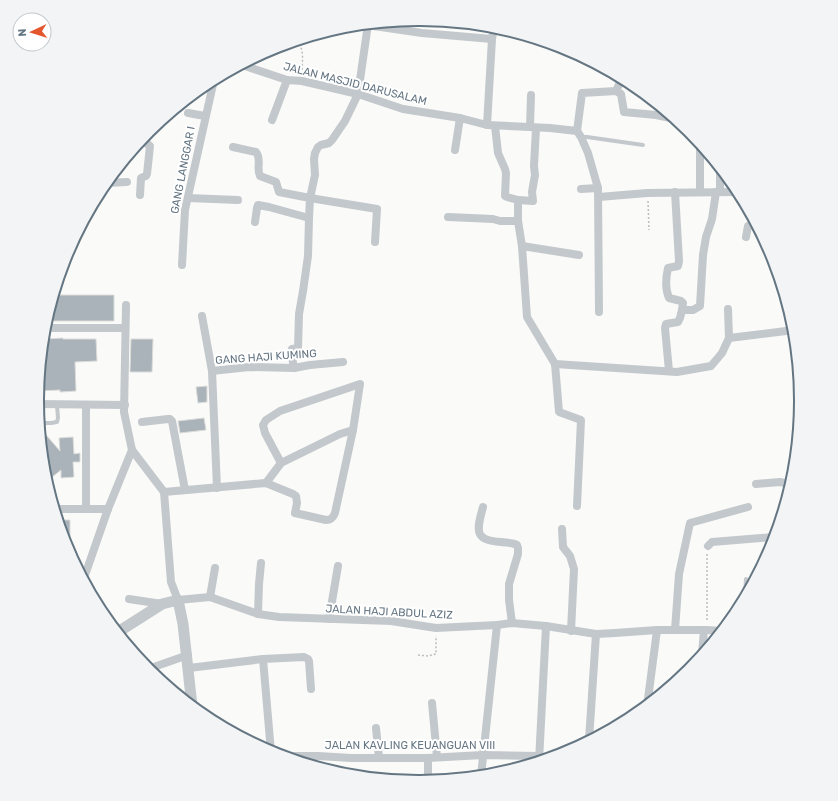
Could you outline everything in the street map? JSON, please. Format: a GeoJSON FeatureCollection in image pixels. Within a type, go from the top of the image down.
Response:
{"type":"FeatureCollection","features":[{"type":"Feature","properties":{"kind":"street"},"geometry":{"type":"LineString","coordinates":[[386,28],[422,33],[492,39]]}},
{"type":"Feature","properties":{"kind":"street"},"geometry":{"type":"LineString","coordinates":[[294,368],[292,349],[298,348],[299,314],[308,256],[310,198],[315,175],[315,153],[318,147],[329,144],[332,140],[345,121],[358,94],[367,29]]}},
{"type":"Feature","properties":{"kind":"street"},"geometry":{"type":"LineString","coordinates":[[493,33],[491,125],[498,153],[506,173],[505,196],[518,200],[533,201],[532,192],[535,175],[531,95]]}},
{"type":"Feature","properties":{"kind":"street","name":"JALAN MASJID DARUSALAM"},"geometry":{"type":"LineString","coordinates":[[249,67],[287,80],[302,81],[358,94],[403,109],[460,118],[491,125],[533,128],[579,134]]}},
{"type":"Feature","properties":{"kind":"street"},"geometry":{"type":"LineString","coordinates":[[272,120],[287,80]]}},
{"type":"Feature","properties":{"kind":"street"},"geometry":{"type":"LineString","coordinates":[[616,91],[619,84]]}},
{"type":"Feature","properties":{"kind":"street","name":"GANG LANGGAR I"},"geometry":{"type":"LineString","coordinates":[[182,265],[185,210],[212,88]]}},
{"type":"Feature","properties":{"kind":"street"},"geometry":{"type":"LineString","coordinates":[[599,312],[598,188],[588,153],[579,134],[582,93],[616,91],[621,94],[624,112],[663,117]]}},
{"type":"Feature","properties":{"kind":"street"},"geometry":{"type":"LineString","coordinates":[[188,113],[206,116]]}},
{"type":"Feature","properties":{"kind":"street"},"geometry":{"type":"LineString","coordinates":[[455,150],[460,118]]}},
{"type":"Feature","properties":{"kind":"street"},"geometry":{"type":"LineString","coordinates":[[140,195],[141,178],[147,174],[150,146],[147,144]]}},
{"type":"Feature","properties":{"kind":"street"},"geometry":{"type":"LineString","coordinates":[[233,147],[256,152],[259,158],[258,173],[260,176],[276,182],[279,192],[377,209],[375,242]]}},
{"type":"Feature","properties":{"kind":"street"},"geometry":{"type":"LineString","coordinates":[[700,153],[700,192]]}},
{"type":"Feature","properties":{"kind":"street"},"geometry":{"type":"LineString","coordinates":[[682,310],[693,310],[700,306],[703,255],[706,236],[712,219],[718,192],[719,177]]}},
{"type":"Feature","properties":{"kind":"street"},"geometry":{"type":"LineString","coordinates":[[115,183],[127,182]]}},
{"type":"Feature","properties":{"kind":"street"},"geometry":{"type":"LineString","coordinates":[[581,189],[598,188]]}},
{"type":"Feature","properties":{"kind":"street"},"geometry":{"type":"LineString","coordinates":[[668,371],[665,328],[666,324],[678,322],[683,304],[681,301],[669,298],[667,290],[666,275],[668,268],[678,266],[680,261],[675,192]]}},
{"type":"Feature","properties":{"kind":"street"},"geometry":{"type":"LineString","coordinates":[[598,197],[648,193],[730,192]]}},
{"type":"Feature","properties":{"kind":"street"},"geometry":{"type":"LineString","coordinates":[[188,198],[238,200]]}},
{"type":"Feature","properties":{"kind":"street"},"geometry":{"type":"LineString","coordinates":[[518,200],[518,221],[522,246],[526,317],[555,364],[559,412],[580,420],[577,506]]}},
{"type":"Feature","properties":{"kind":"street"},"geometry":{"type":"LineString","coordinates":[[255,222],[257,207],[259,205],[309,218]]}},
{"type":"Feature","properties":{"kind":"street"},"geometry":{"type":"LineString","coordinates":[[448,216],[493,219],[500,221],[518,221]]}},
{"type":"Feature","properties":{"kind":"street"},"geometry":{"type":"LineString","coordinates":[[746,237],[748,226],[750,225]]}},
{"type":"Feature","properties":{"kind":"street"},"geometry":{"type":"LineString","coordinates":[[522,246],[579,255]]}},
{"type":"Feature","properties":{"kind":"street"},"geometry":{"type":"LineString","coordinates":[[126,305],[124,412],[132,450],[164,492],[171,582],[178,600],[183,624],[188,655],[191,698]]}},
{"type":"Feature","properties":{"kind":"street"},"geometry":{"type":"LineString","coordinates":[[555,364],[677,372],[711,366],[722,353],[729,338],[728,309]]}},
{"type":"Feature","properties":{"kind":"street"},"geometry":{"type":"LineString","coordinates":[[202,316],[212,371]]}},
{"type":"Feature","properties":{"kind":"street"},"geometry":{"type":"LineString","coordinates":[[52,328],[125,328]]}},
{"type":"Feature","properties":{"kind":"street"},"geometry":{"type":"LineString","coordinates":[[729,338],[787,331]]}},
{"type":"Feature","properties":{"kind":"street","name":"GANG HAJI KUMING"},"geometry":{"type":"LineString","coordinates":[[217,488],[212,371],[249,367],[294,368],[343,362]]}},
{"type":"Feature","properties":{"kind":"street"},"geometry":{"type":"LineString","coordinates":[[164,492],[266,483],[296,496],[295,513],[329,520],[335,513],[354,430],[360,384],[280,411],[266,420],[263,425],[265,433],[281,463]]}},
{"type":"Feature","properties":{"kind":"street"},"geometry":{"type":"LineString","coordinates":[[44,404],[125,405]]}},
{"type":"Feature","properties":{"kind":"street"},"geometry":{"type":"LineString","coordinates":[[86,405],[86,509]]}},
{"type":"Feature","properties":{"kind":"street"},"geometry":{"type":"LineString","coordinates":[[142,422],[168,419],[172,421],[185,490]]}},
{"type":"Feature","properties":{"kind":"street"},"geometry":{"type":"LineString","coordinates":[[266,483],[281,463],[340,434],[354,430]]}},
{"type":"Feature","properties":{"kind":"street"},"geometry":{"type":"LineString","coordinates":[[86,572],[108,509],[132,450]]}},
{"type":"Feature","properties":{"kind":"street"},"geometry":{"type":"LineString","coordinates":[[756,484],[784,483]]}},
{"type":"Feature","properties":{"kind":"street"},"geometry":{"type":"LineString","coordinates":[[483,507],[479,524],[479,533],[483,538],[490,542],[513,543],[517,545],[518,548],[518,554],[509,584],[509,600],[512,623]]}},
{"type":"Feature","properties":{"kind":"street"},"geometry":{"type":"LineString","coordinates":[[675,630],[679,574],[690,523],[748,507]]}},
{"type":"Feature","properties":{"kind":"street"},"geometry":{"type":"LineString","coordinates":[[60,509],[108,509]]}},
{"type":"Feature","properties":{"kind":"street"},"geometry":{"type":"LineString","coordinates":[[562,529],[563,547],[570,556],[574,569],[571,631]]}},
{"type":"Feature","properties":{"kind":"street"},"geometry":{"type":"LineString","coordinates":[[708,546],[712,542],[768,538]]}},
{"type":"Feature","properties":{"kind":"street"},"geometry":{"type":"LineString","coordinates":[[258,614],[261,563]]}},
{"type":"Feature","properties":{"kind":"street"},"geometry":{"type":"LineString","coordinates":[[329,619],[338,566]]}},
{"type":"Feature","properties":{"kind":"street"},"geometry":{"type":"LineString","coordinates":[[210,597],[215,568]]}},
{"type":"Feature","properties":{"kind":"street","name":"JALAN HAJI ABDUL AZIZ"},"geometry":{"type":"LineString","coordinates":[[178,600],[210,597],[258,614],[279,617],[391,621],[436,628],[512,623],[546,626],[596,634],[657,630],[714,631]]}},
{"type":"Feature","properties":{"kind":"street"},"geometry":{"type":"LineString","coordinates":[[129,598],[162,604]]}},
{"type":"Feature","properties":{"kind":"street"},"geometry":{"type":"LineString","coordinates":[[123,629],[162,604],[178,600]]}},
{"type":"Feature","properties":{"kind":"street"},"geometry":{"type":"LineString","coordinates":[[482,770],[497,625]]}},
{"type":"Feature","properties":{"kind":"street"},"geometry":{"type":"LineString","coordinates":[[539,755],[546,626]]}},
{"type":"Feature","properties":{"kind":"street"},"geometry":{"type":"LineString","coordinates":[[648,697],[657,630]]}},
{"type":"Feature","properties":{"kind":"street"},"geometry":{"type":"LineString","coordinates":[[704,644],[706,630]]}},
{"type":"Feature","properties":{"kind":"street"},"geometry":{"type":"LineString","coordinates":[[589,734],[596,634]]}},
{"type":"Feature","properties":{"kind":"street"},"geometry":{"type":"LineString","coordinates":[[155,666],[188,655]]}},
{"type":"Feature","properties":{"kind":"street"},"geometry":{"type":"LineString","coordinates":[[189,668],[302,656],[306,657],[310,666],[311,689]]}},
{"type":"Feature","properties":{"kind":"street"},"geometry":{"type":"LineString","coordinates":[[263,659],[270,744]]}},
{"type":"Feature","properties":{"kind":"street"},"geometry":{"type":"LineString","coordinates":[[429,775],[432,758],[432,704]]}},
{"type":"Feature","properties":{"kind":"street"},"geometry":{"type":"LineString","coordinates":[[376,728],[379,758]]}},
{"type":"Feature","properties":{"kind":"street","name":"JALAN KAVLING KEUANGUAN VIII"},"geometry":{"type":"LineString","coordinates":[[302,756],[351,758],[432,758],[483,755],[531,758]]}},
{"type":"Feature","properties":{"kind":"lane"},"geometry":{"type":"LineString","coordinates":[[579,134],[643,145]]}},
{"type":"Feature","properties":{"kind":"lane"},"geometry":{"type":"LineString","coordinates":[[45,423],[57,422],[58,405]]}},
{"type":"Feature","properties":{"kind":"path"},"geometry":{"type":"LineString","coordinates":[[300,46],[302,52],[302,81]]}},
{"type":"Feature","properties":{"kind":"path"},"geometry":{"type":"LineString","coordinates":[[648,193],[649,230]]}},
{"type":"Feature","properties":{"kind":"path"},"geometry":{"type":"LineString","coordinates":[[706,630],[708,546]]}},
{"type":"Feature","properties":{"kind":"path"},"geometry":{"type":"LineString","coordinates":[[418,655],[428,656],[436,654],[436,628]]}},
{"type":"Feature","properties":{"kind":"building"},"geometry":{"type":"Polygon","coordinates":[[[60,295],[114,295],[114,321],[53,321],[60,295]]]}},
{"type":"Feature","properties":{"kind":"building"},"geometry":{"type":"Polygon","coordinates":[[[50,339],[96,339],[97,361],[75,362],[76,391],[44,391],[50,339]]]}},
{"type":"Feature","properties":{"kind":"building"},"geometry":{"type":"Polygon","coordinates":[[[131,339],[153,339],[152,372],[130,372],[131,339]]]}},
{"type":"Feature","properties":{"kind":"building"},"geometry":{"type":"Polygon","coordinates":[[[207,386],[207,402],[198,403],[196,387],[207,386]]]}},
{"type":"Feature","properties":{"kind":"building"},"geometry":{"type":"Polygon","coordinates":[[[204,418],[206,430],[180,433],[178,421],[204,418]]]}},
{"type":"Feature","properties":{"kind":"building"},"geometry":{"type":"Polygon","coordinates":[[[46,435],[60,451],[59,438],[73,437],[74,454],[80,453],[80,462],[73,462],[74,477],[61,478],[61,470],[53,477],[46,435]]]}},
{"type":"Feature","properties":{"kind":"building"},"geometry":{"type":"Polygon","coordinates":[[[64,520],[70,520],[70,536],[64,520]]]}}]}
